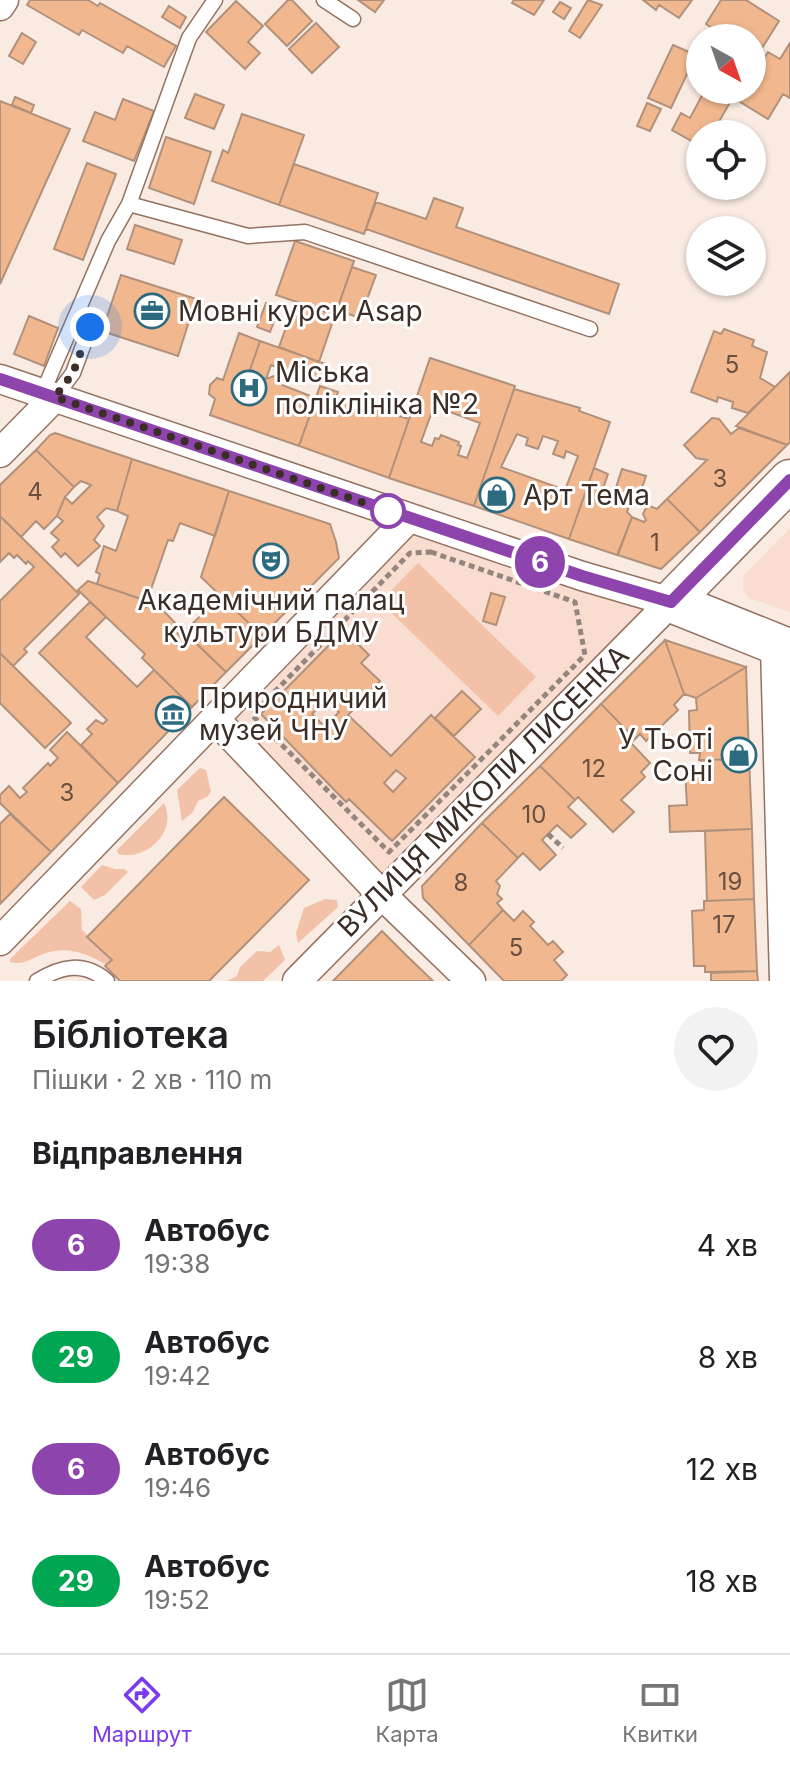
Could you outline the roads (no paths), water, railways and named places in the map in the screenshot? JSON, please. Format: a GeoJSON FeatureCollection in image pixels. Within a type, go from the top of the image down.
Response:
{"type":"FeatureCollection","features":[{"type":"Feature","properties":{"kind":"street"},"geometry":{"type":"LineString","coordinates":[[0,6],[4,0]]}},
{"type":"Feature","properties":{"kind":"street"},"geometry":{"type":"LineString","coordinates":[[0,379],[582,576],[671,602],[785,647],[790,981]]}},
{"type":"Feature","properties":{"kind":"street"},"geometry":{"type":"LineString","coordinates":[[0,453],[49,394]]}},
{"type":"Feature","properties":{"kind":"street"},"geometry":{"type":"LineString","coordinates":[[671,602],[790,480]]}},
{"type":"Feature","properties":{"kind":"street"},"geometry":{"type":"LineString","coordinates":[[0,941],[409,518]]}},
{"type":"Feature","properties":{"kind":"street","name":"ВУЛИЦЯ МИКОЛИ ЛИСЕНКА"},"geometry":{"type":"LineString","coordinates":[[297,981],[671,602]]}},
{"type":"Feature","properties":{"kind":"street"},"geometry":{"type":"LineString","coordinates":[[215,719],[381,894],[471,981]]}},
{"type":"Feature","properties":{"kind":"lane"},"geometry":{"type":"LineString","coordinates":[[49,394],[108,241],[129,204],[189,38],[215,0]]}},
{"type":"Feature","properties":{"kind":"lane"},"geometry":{"type":"LineString","coordinates":[[324,0],[353,19]]}},
{"type":"Feature","properties":{"kind":"lane"},"geometry":{"type":"LineString","coordinates":[[129,204],[248,236],[305,232],[590,329]]}},
{"type":"Feature","properties":{"kind":"lane"},"geometry":{"type":"LineString","coordinates":[[49,394],[73,373],[90,327]]}},
{"type":"Feature","properties":{"kind":"lane"},"geometry":{"type":"LineString","coordinates":[[37,981],[57,969],[75,967],[90,969],[107,981]]}},
{"type":"Feature","properties":{"kind":"place","name":"Мовні курси Asap"},"geometry":{"type":"Point","coordinates":[152,311]}},
{"type":"Feature","properties":{"kind":"place","name":"Міська поліклініка №2"},"geometry":{"type":"Point","coordinates":[249,388]}},
{"type":"Feature","properties":{"kind":"place","name":"Арт Тема"},"geometry":{"type":"Point","coordinates":[497,495]}},
{"type":"Feature","properties":{"kind":"place","name":"Академічний палац культури БДМУ"},"geometry":{"type":"Point","coordinates":[271,561]}},
{"type":"Feature","properties":{"kind":"place","name":"Природничий музей ЧНУ"},"geometry":{"type":"Point","coordinates":[173,714]}},
{"type":"Feature","properties":{"kind":"place","name":"У Тьоті Соні"},"geometry":{"type":"Point","coordinates":[739,755]}}]}
